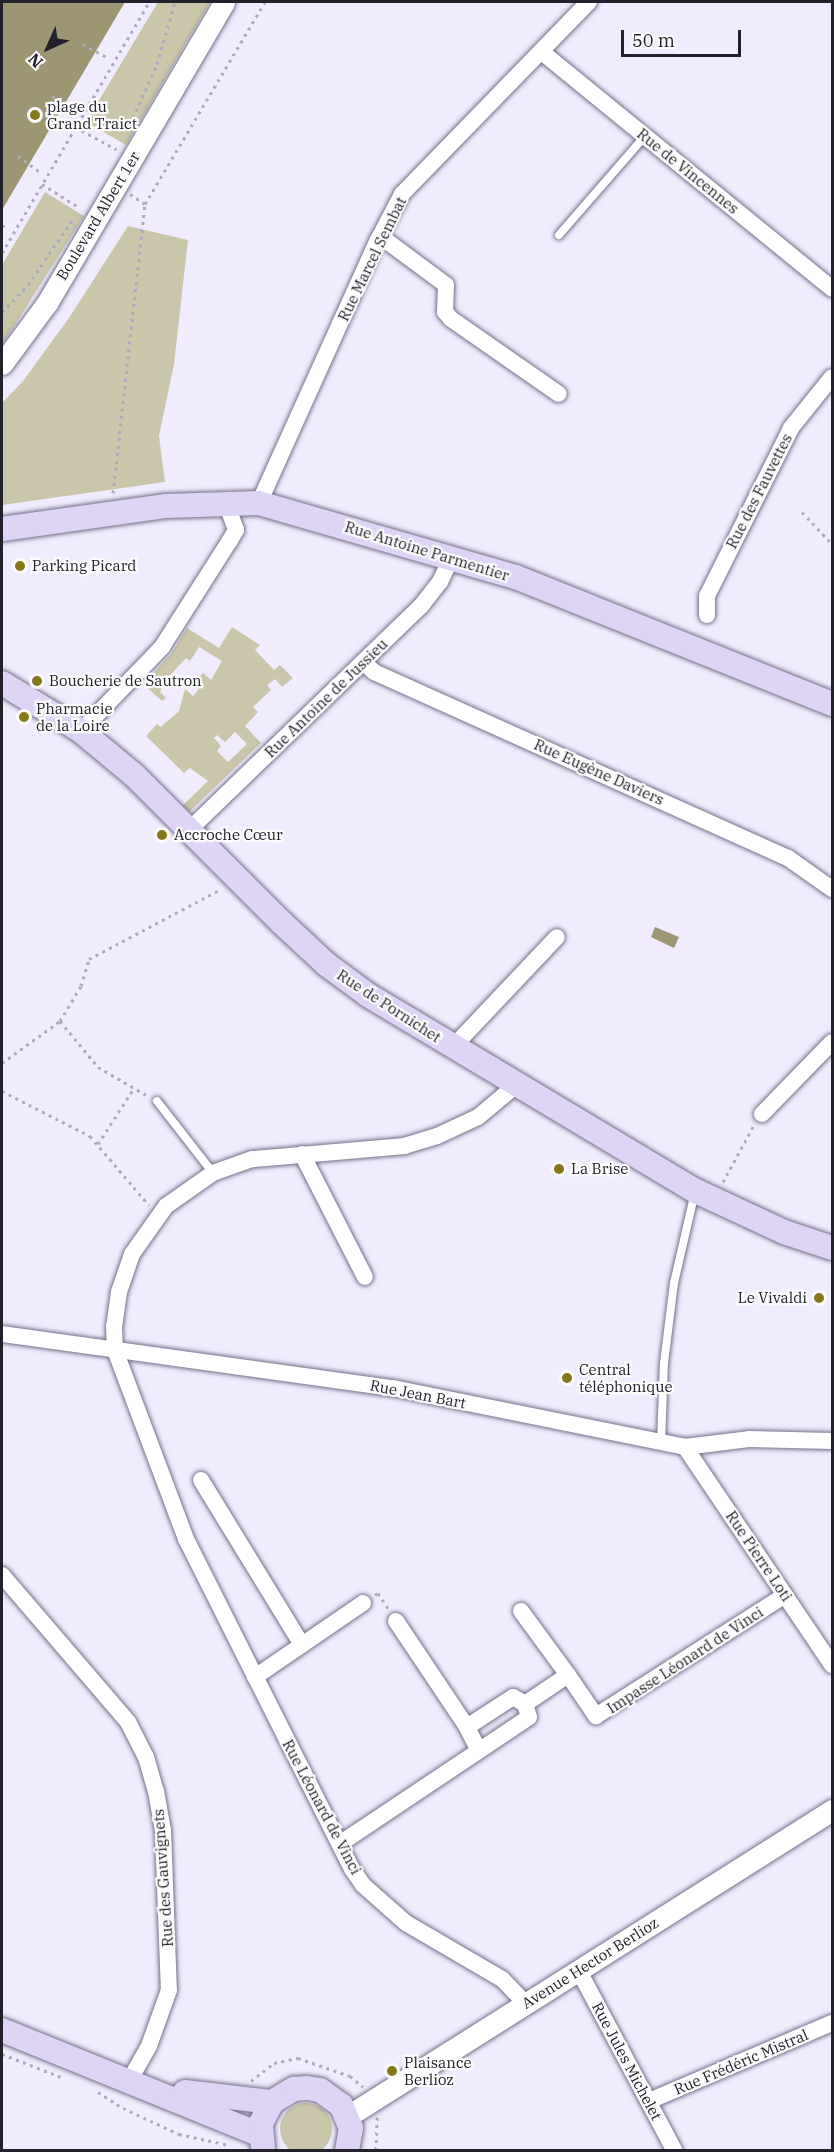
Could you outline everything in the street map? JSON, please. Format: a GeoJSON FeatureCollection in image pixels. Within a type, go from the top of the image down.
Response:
{"type":"FeatureCollection","features":[{"type":"Feature","properties":{"kind":"main road","name":"Rue Antoine Parmentier"},"geometry":{"type":"LineString","coordinates":[[2,529],[225,502],[259,503],[516,577],[832,704]]}},
{"type":"Feature","properties":{"kind":"main road","name":"Rue de Pornichet"},"geometry":{"type":"LineString","coordinates":[[2,683],[81,731],[135,777],[326,964],[515,1086],[696,1191],[784,1232],[832,1248]]}},
{"type":"Feature","properties":{"kind":"main road"},"geometry":{"type":"LineString","coordinates":[[2,2030],[135,2083],[262,2143],[265,2112],[282,2094],[307,2088],[332,2096],[348,2116],[351,2128],[347,2151]]}},
{"type":"Feature","properties":{"kind":"main road"},"geometry":{"type":"LineString","coordinates":[[135,2083],[272,2102]]}},
{"type":"Feature","properties":{"kind":"street","name":"Boulevard Albert 1er"},"geometry":{"type":"LineString","coordinates":[[2,364],[47,303],[224,2]]}},
{"type":"Feature","properties":{"kind":"street","name":"Rue Marcel Sembat"},"geometry":{"type":"LineString","coordinates":[[259,503],[380,236],[402,194],[543,53],[589,2]]}},
{"type":"Feature","properties":{"kind":"street","name":"Rue de Vincennes"},"geometry":{"type":"LineString","coordinates":[[543,53],[832,289]]}},
{"type":"Feature","properties":{"kind":"street"},"geometry":{"type":"LineString","coordinates":[[380,236],[446,285],[445,312],[451,319],[559,394]]}},
{"type":"Feature","properties":{"kind":"street","name":"Rue des Fauvettes"},"geometry":{"type":"LineString","coordinates":[[707,615],[707,596],[787,436],[832,377]]}},
{"type":"Feature","properties":{"kind":"street"},"geometry":{"type":"LineString","coordinates":[[81,731],[162,647],[229,542],[236,530],[225,502]]}},
{"type":"Feature","properties":{"kind":"street","name":"Rue Antoine de Jussieu"},"geometry":{"type":"LineString","coordinates":[[189,830],[421,606],[440,582],[451,558]]}},
{"type":"Feature","properties":{"kind":"street","name":"Rue Eugène Daviers"},"geometry":{"type":"LineString","coordinates":[[363,662],[374,672],[788,858],[832,889]]}},
{"type":"Feature","properties":{"kind":"street"},"geometry":{"type":"LineString","coordinates":[[453,1047],[557,937]]}},
{"type":"Feature","properties":{"kind":"street"},"geometry":{"type":"LineString","coordinates":[[762,1114],[832,1042]]}},
{"type":"Feature","properties":{"kind":"street"},"geometry":{"type":"LineString","coordinates":[[115,1350],[114,1326],[119,1292],[132,1254],[166,1206],[213,1173],[252,1159],[302,1154],[371,1152],[437,1136],[478,1117],[515,1086]]}},
{"type":"Feature","properties":{"kind":"street"},"geometry":{"type":"LineString","coordinates":[[302,1154],[365,1277]]}},
{"type":"Feature","properties":{"kind":"street","name":"Rue Jean Bart"},"geometry":{"type":"LineString","coordinates":[[2,1334],[393,1388],[685,1447],[749,1439],[832,1441]]}},
{"type":"Feature","properties":{"kind":"street","name":"Rue Léonard de Vinci"},"geometry":{"type":"LineString","coordinates":[[115,1350],[186,1539],[363,1884],[406,1923],[502,1979],[526,2004]]}},
{"type":"Feature","properties":{"kind":"street","name":"Rue Pierre Loti"},"geometry":{"type":"LineString","coordinates":[[685,1447],[832,1665]]}},
{"type":"Feature","properties":{"kind":"street"},"geometry":{"type":"LineString","coordinates":[[201,1480],[302,1645]]}},
{"type":"Feature","properties":{"kind":"street","name":"Rue des Gauvignets"},"geometry":{"type":"LineString","coordinates":[[2,1575],[128,1722],[146,1757],[156,1791],[163,1830],[169,1990],[135,2083]]}},
{"type":"Feature","properties":{"kind":"street","name":"Impasse Léonard de Vinci"},"geometry":{"type":"LineString","coordinates":[[521,1611],[596,1716],[785,1595]]}},
{"type":"Feature","properties":{"kind":"street"},"geometry":{"type":"LineString","coordinates":[[255,1677],[363,1603]]}},
{"type":"Feature","properties":{"kind":"street"},"geometry":{"type":"LineString","coordinates":[[396,1621],[467,1727],[478,1749]]}},
{"type":"Feature","properties":{"kind":"street"},"geometry":{"type":"LineString","coordinates":[[525,1704],[568,1675]]}},
{"type":"Feature","properties":{"kind":"street"},"geometry":{"type":"LineString","coordinates":[[341,1843],[478,1749],[530,1717],[525,1704],[513,1697],[467,1727]]}},
{"type":"Feature","properties":{"kind":"street","name":"Avenue Hector Berlioz"},"geometry":{"type":"LineString","coordinates":[[348,2116],[832,1810]]}},
{"type":"Feature","properties":{"kind":"street","name":"Rue Jules Michelet"},"geometry":{"type":"LineString","coordinates":[[579,1971],[674,2151]]}},
{"type":"Feature","properties":{"kind":"street","name":"Rue Frédéric Mistral"},"geometry":{"type":"LineString","coordinates":[[649,2101],[832,2023]]}},
{"type":"Feature","properties":{"kind":"lane"},"geometry":{"type":"LineString","coordinates":[[559,235],[645,136]]}},
{"type":"Feature","properties":{"kind":"lane"},"geometry":{"type":"LineString","coordinates":[[157,1101],[213,1173]]}},
{"type":"Feature","properties":{"kind":"lane"},"geometry":{"type":"LineString","coordinates":[[661,1443],[664,1363],[674,1283],[696,1191]]}},
{"type":"Feature","properties":{"kind":"path"},"geometry":{"type":"LineString","coordinates":[[2,253],[149,2]]}},
{"type":"Feature","properties":{"kind":"path"},"geometry":{"type":"LineString","coordinates":[[130,122],[157,64],[174,2]]}},
{"type":"Feature","properties":{"kind":"path"},"geometry":{"type":"LineString","coordinates":[[104,495],[115,493],[145,204],[265,2]]}},
{"type":"Feature","properties":{"kind":"path"},"geometry":{"type":"LineString","coordinates":[[83,44],[108,58]]}},
{"type":"Feature","properties":{"kind":"path"},"geometry":{"type":"LineString","coordinates":[[52,96],[77,110]]}},
{"type":"Feature","properties":{"kind":"path"},"geometry":{"type":"LineString","coordinates":[[75,127],[116,149]]}},
{"type":"Feature","properties":{"kind":"path"},"geometry":{"type":"LineString","coordinates":[[110,158],[120,141]]}},
{"type":"Feature","properties":{"kind":"path"},"geometry":{"type":"LineString","coordinates":[[18,156],[40,172]]}},
{"type":"Feature","properties":{"kind":"path"},"geometry":{"type":"LineString","coordinates":[[42,184],[80,208]]}},
{"type":"Feature","properties":{"kind":"path"},"geometry":{"type":"LineString","coordinates":[[116,187],[145,204]]}},
{"type":"Feature","properties":{"kind":"path"},"geometry":{"type":"LineString","coordinates":[[2,312],[28,285],[85,200]]}},
{"type":"Feature","properties":{"kind":"path"},"geometry":{"type":"LineString","coordinates":[[2,225],[7,229]]}},
{"type":"Feature","properties":{"kind":"path"},"geometry":{"type":"LineString","coordinates":[[802,512],[832,544]]}},
{"type":"Feature","properties":{"kind":"path"},"geometry":{"type":"LineString","coordinates":[[2,1063],[60,1021],[81,986],[89,959],[224,885]]}},
{"type":"Feature","properties":{"kind":"path"},"geometry":{"type":"LineString","coordinates":[[60,1021],[98,1067],[157,1101]]}},
{"type":"Feature","properties":{"kind":"path"},"geometry":{"type":"LineString","coordinates":[[98,1144],[134,1088]]}},
{"type":"Feature","properties":{"kind":"path"},"geometry":{"type":"LineString","coordinates":[[2,1091],[54,1116],[98,1144],[151,1208]]}},
{"type":"Feature","properties":{"kind":"path"},"geometry":{"type":"LineString","coordinates":[[728,1169],[762,1114]]}},
{"type":"Feature","properties":{"kind":"path"},"geometry":{"type":"LineString","coordinates":[[363,1603],[378,1593],[396,1621]]}},
{"type":"Feature","properties":{"kind":"path"},"geometry":{"type":"LineString","coordinates":[[2,2054],[65,2079]]}},
{"type":"Feature","properties":{"kind":"path"},"geometry":{"type":"LineString","coordinates":[[96,2091],[123,2108],[179,2134],[235,2148]]}},
{"type":"Feature","properties":{"kind":"shaded area"},"geometry":{"type":"Polygon","coordinates":[[[2,2],[125,2],[2,210],[2,2]]]}},
{"type":"Feature","properties":{"kind":"shaded area"},"geometry":{"type":"Polygon","coordinates":[[[158,2],[210,2],[126,145],[86,122],[158,2]]]}},
{"type":"Feature","properties":{"kind":"shaded area"},"geometry":{"type":"Polygon","coordinates":[[[45,192],[84,216],[2,345],[2,265],[45,192]]]}},
{"type":"Feature","properties":{"kind":"shaded area"},"geometry":{"type":"Polygon","coordinates":[[[128,226],[188,240],[174,364],[159,436],[165,482],[2,505],[2,403],[23,381],[69,318],[128,226]]]}},
{"type":"Feature","properties":{"kind":"shaded area"},"geometry":{"type":"Polygon","coordinates":[[[232,627],[260,645],[255,650],[274,670],[280,665],[293,678],[282,687],[275,679],[267,685],[271,690],[253,707],[258,712],[245,726],[261,743],[189,812],[183,805],[208,781],[190,768],[184,773],[146,736],[157,724],[161,727],[179,711],[185,689],[193,696],[199,689],[194,683],[203,673],[211,680],[222,661],[199,647],[190,661],[186,658],[164,682],[160,692],[166,698],[162,701],[143,684],[171,654],[187,628],[219,648],[232,627]],[[235,732],[225,742],[217,735],[214,738],[221,746],[217,751],[228,762],[247,744],[235,732]]]}},
{"type":"Feature","properties":{"kind":"shaded area"},"geometry":{"type":"Polygon","coordinates":[[[655,927],[679,937],[674,948],[651,937],[655,927]]]}},
{"type":"Feature","properties":{"kind":"shaded area"},"geometry":{"type":"Polygon","coordinates":[[[306,2103],[320,2107],[328,2115],[332,2129],[328,2143],[320,2151],[306,2155],[292,2151],[284,2143],[280,2129],[284,2115],[292,2107],[306,2103]]]}},
{"type":"Feature","properties":{"kind":"place","name":"plage du Grand Traict"},"geometry":{"type":"Point","coordinates":[35,115]}},
{"type":"Feature","properties":{"kind":"place","name":"Parking Picard"},"geometry":{"type":"Point","coordinates":[20,566]}},
{"type":"Feature","properties":{"kind":"place","name":"Boucherie de Sautron"},"geometry":{"type":"Point","coordinates":[37,681]}},
{"type":"Feature","properties":{"kind":"place","name":"Pharmacie de la Loire"},"geometry":{"type":"Point","coordinates":[24,717]}},
{"type":"Feature","properties":{"kind":"place","name":"Accroche Cœur"},"geometry":{"type":"Point","coordinates":[162,835]}},
{"type":"Feature","properties":{"kind":"place","name":"La Brise"},"geometry":{"type":"Point","coordinates":[559,1169]}},
{"type":"Feature","properties":{"kind":"place","name":"Le Vivaldi"},"geometry":{"type":"Point","coordinates":[819,1298]}},
{"type":"Feature","properties":{"kind":"place","name":"Central téléphonique"},"geometry":{"type":"Point","coordinates":[567,1378]}},
{"type":"Feature","properties":{"kind":"place","name":"Plaisance Berlioz"},"geometry":{"type":"Point","coordinates":[392,2071]}}]}
